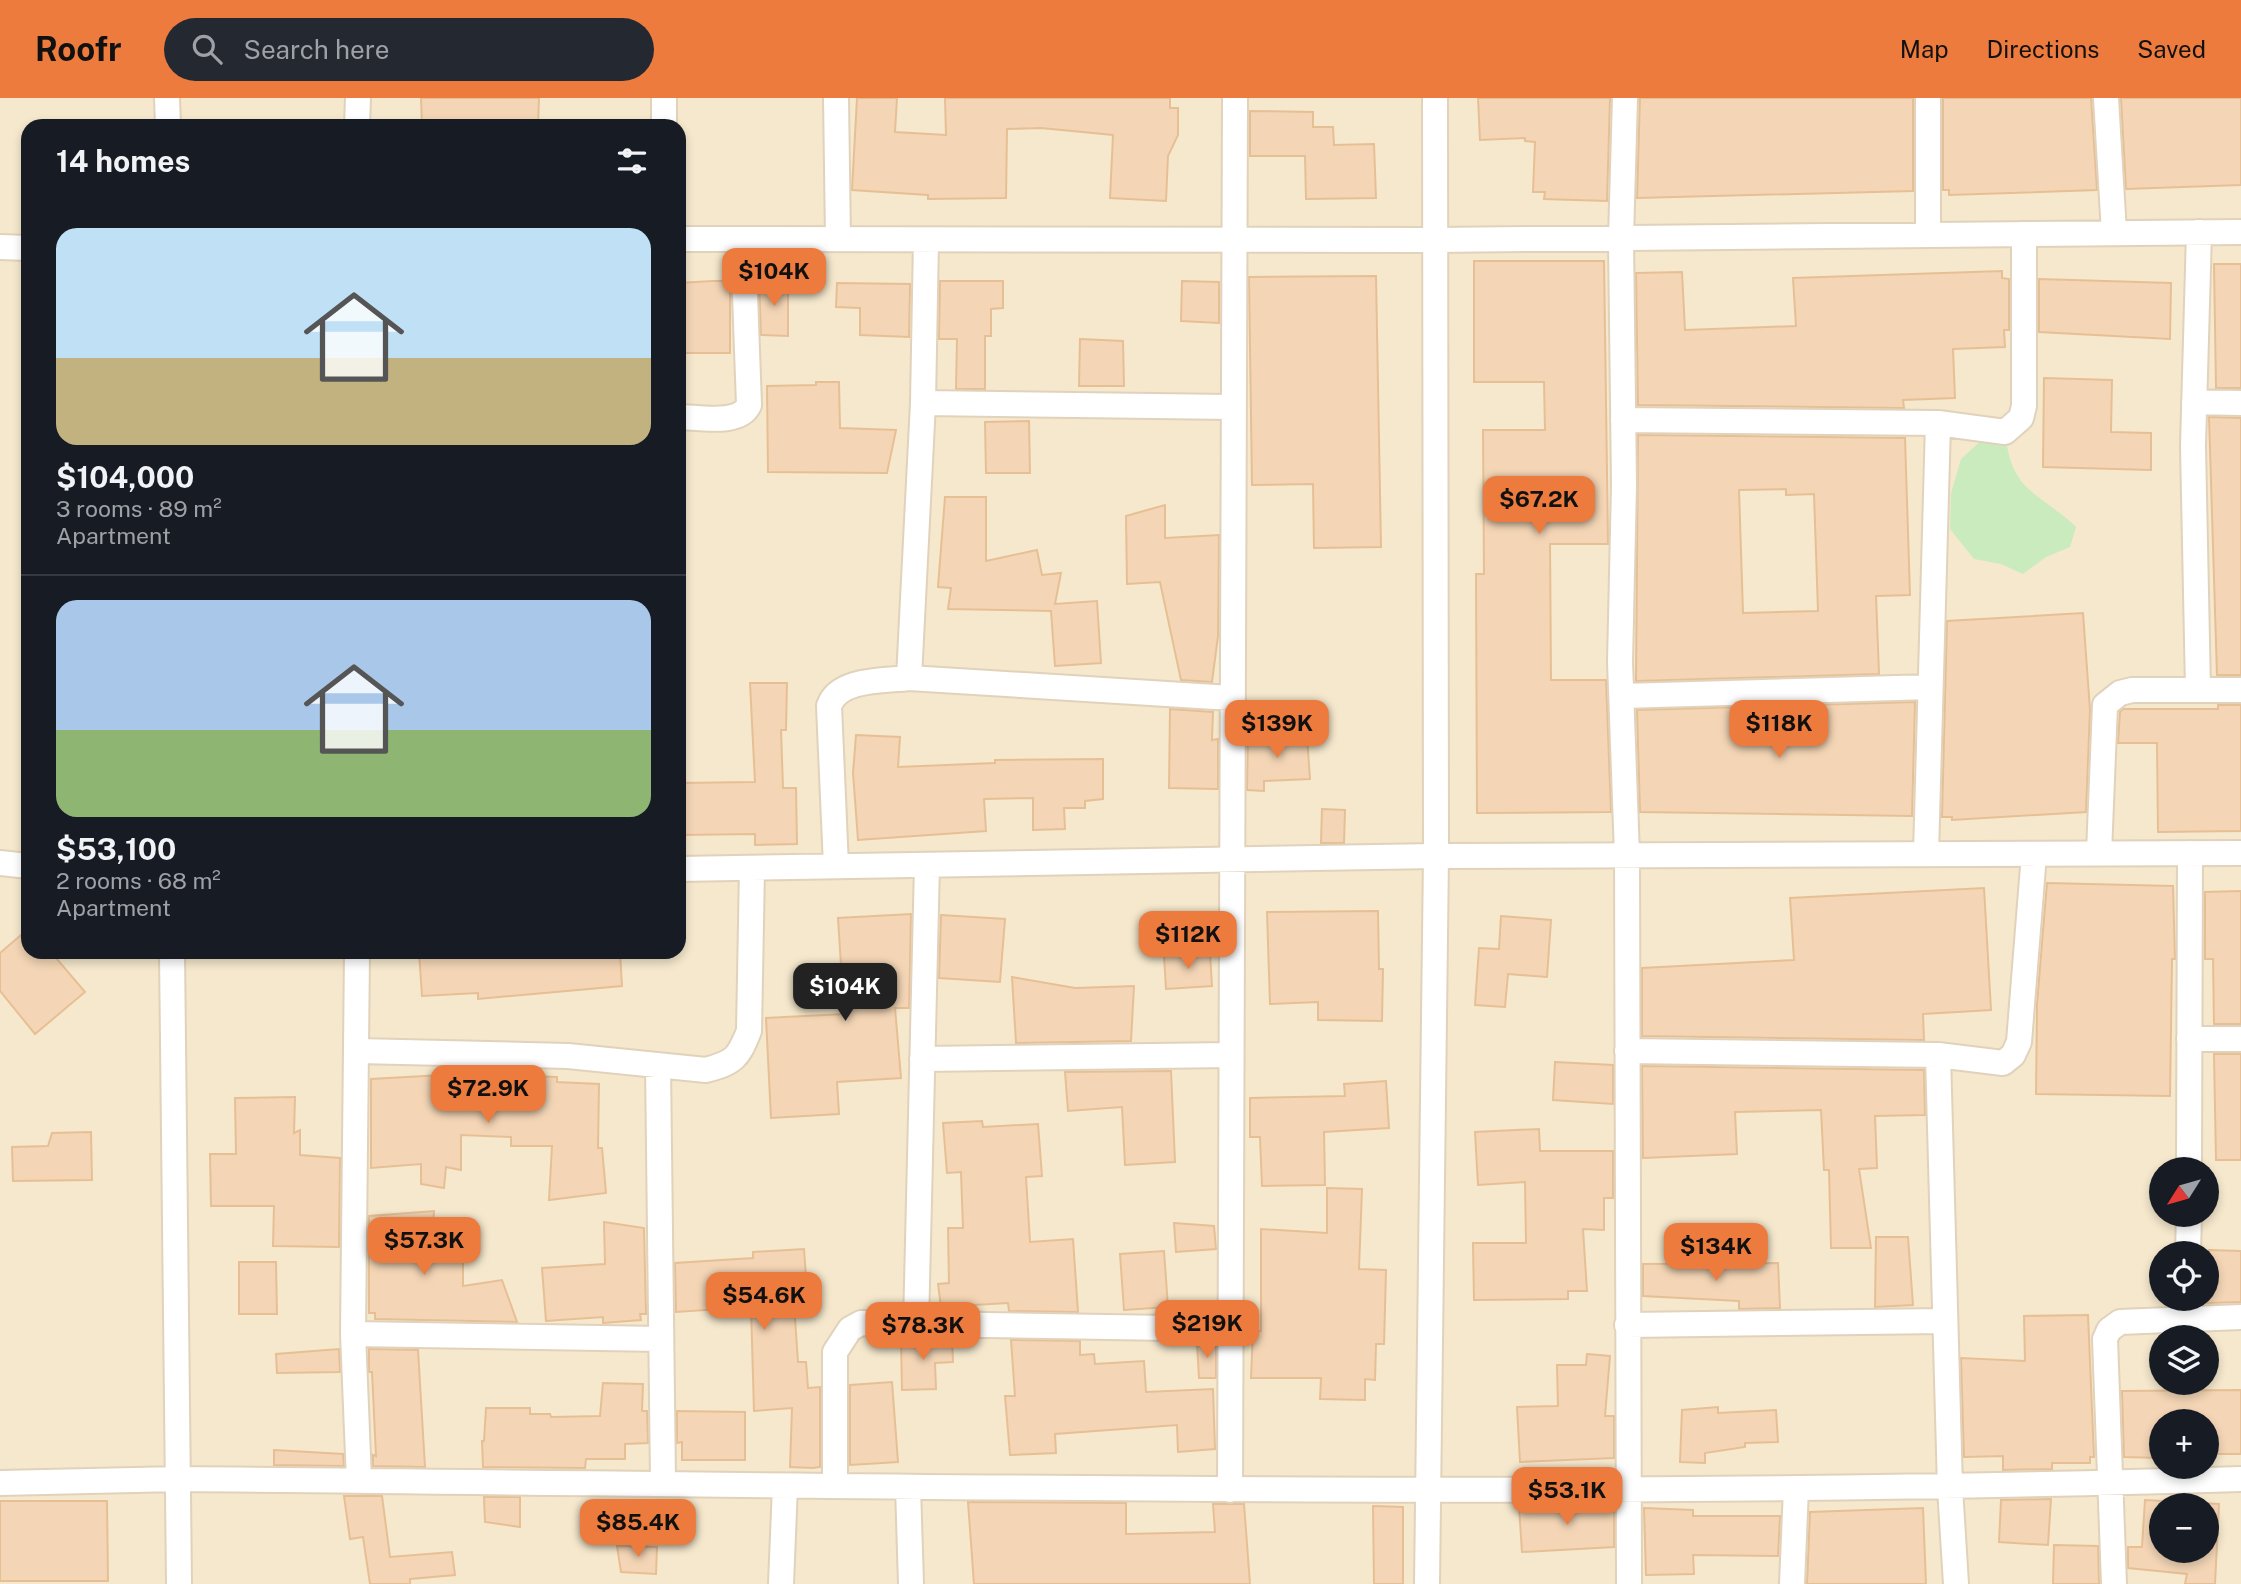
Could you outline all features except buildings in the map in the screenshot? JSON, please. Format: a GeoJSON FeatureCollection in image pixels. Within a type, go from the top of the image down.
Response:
{"type":"FeatureCollection","features":[{"type":"Feature","properties":{"kind":"street"},"geometry":{"type":"LineString","coordinates":[[167,98],[168,119]]}},
{"type":"Feature","properties":{"kind":"street"},"geometry":{"type":"LineString","coordinates":[[357,119],[358,98]]}},
{"type":"Feature","properties":{"kind":"street"},"geometry":{"type":"LineString","coordinates":[[664,98],[664,119]]}},
{"type":"Feature","properties":{"kind":"street"},"geometry":{"type":"LineString","coordinates":[[836,98],[838,239]]}},
{"type":"Feature","properties":{"kind":"street"},"geometry":{"type":"LineString","coordinates":[[1230,1489],[1235,98]]}},
{"type":"Feature","properties":{"kind":"street"},"geometry":{"type":"LineString","coordinates":[[1427,1584],[1436,856],[1435,98]]}},
{"type":"Feature","properties":{"kind":"street"},"geometry":{"type":"LineString","coordinates":[[1625,98],[1621,238],[1622,696],[1627,855],[1629,1584]]}},
{"type":"Feature","properties":{"kind":"street"},"geometry":{"type":"LineString","coordinates":[[1928,98],[1928,235]]}},
{"type":"Feature","properties":{"kind":"street"},"geometry":{"type":"LineString","coordinates":[[2106,98],[2114,233]]}},
{"type":"Feature","properties":{"kind":"street"},"geometry":{"type":"LineString","coordinates":[[2198,690],[2194,402],[2199,232]]}},
{"type":"Feature","properties":{"kind":"street"},"geometry":{"type":"LineString","coordinates":[[686,239],[1434,240],[2241,232]]}},
{"type":"Feature","properties":{"kind":"street"},"geometry":{"type":"LineString","coordinates":[[1623,420],[1938,423],[2005,432],[2021,418],[2024,234]]}},
{"type":"Feature","properties":{"kind":"street"},"geometry":{"type":"LineString","coordinates":[[686,417],[731,418],[741,414],[748,405],[743,239]]}},
{"type":"Feature","properties":{"kind":"street"},"geometry":{"type":"LineString","coordinates":[[909,678],[923,403],[926,240]]}},
{"type":"Feature","properties":{"kind":"street"},"geometry":{"type":"LineString","coordinates":[[0,247],[21,248]]}},
{"type":"Feature","properties":{"kind":"street"},"geometry":{"type":"LineString","coordinates":[[2194,402],[2241,403]]}},
{"type":"Feature","properties":{"kind":"street"},"geometry":{"type":"LineString","coordinates":[[923,403],[1232,407]]}},
{"type":"Feature","properties":{"kind":"street"},"geometry":{"type":"LineString","coordinates":[[1926,854],[1938,423]]}},
{"type":"Feature","properties":{"kind":"street"},"geometry":{"type":"LineString","coordinates":[[836,866],[829,706],[831,699],[840,691],[857,685],[909,678],[1231,698]]}},
{"type":"Feature","properties":{"kind":"street"},"geometry":{"type":"LineString","coordinates":[[1622,696],[1930,687]]}},
{"type":"Feature","properties":{"kind":"street"},"geometry":{"type":"LineString","coordinates":[[2099,853],[2105,705],[2120,693],[2132,690],[2241,690]]}},
{"type":"Feature","properties":{"kind":"street"},"geometry":{"type":"LineString","coordinates":[[2189,1157],[2190,853]]}},
{"type":"Feature","properties":{"kind":"street"},"geometry":{"type":"LineString","coordinates":[[686,869],[1436,856],[2241,853]]}},
{"type":"Feature","properties":{"kind":"street"},"geometry":{"type":"LineString","coordinates":[[1627,1051],[1938,1055],[2003,1063],[2012,1055],[2019,1042],[2034,854]]}},
{"type":"Feature","properties":{"kind":"street"},"geometry":{"type":"LineString","coordinates":[[0,863],[21,865]]}},
{"type":"Feature","properties":{"kind":"street"},"geometry":{"type":"LineString","coordinates":[[916,1325],[927,865]]}},
{"type":"Feature","properties":{"kind":"street"},"geometry":{"type":"LineString","coordinates":[[358,1051],[568,1056],[706,1070],[728,1064],[739,1054],[749,1031],[752,868]]}},
{"type":"Feature","properties":{"kind":"street"},"geometry":{"type":"LineString","coordinates":[[172,959],[178,1584]]}},
{"type":"Feature","properties":{"kind":"street"},"geometry":{"type":"LineString","coordinates":[[357,959],[353,1334],[359,1480]]}},
{"type":"Feature","properties":{"kind":"street"},"geometry":{"type":"LineString","coordinates":[[2189,1039],[2241,1039]]}},
{"type":"Feature","properties":{"kind":"street"},"geometry":{"type":"LineString","coordinates":[[922,1059],[1231,1055]]}},
{"type":"Feature","properties":{"kind":"street"},"geometry":{"type":"LineString","coordinates":[[1938,1055],[1950,1488],[1956,1584]]}},
{"type":"Feature","properties":{"kind":"street"},"geometry":{"type":"LineString","coordinates":[[658,1065],[663,1482]]}},
{"type":"Feature","properties":{"kind":"street"},"geometry":{"type":"LineString","coordinates":[[2114,1584],[2105,1339],[2109,1330],[2120,1322],[2178,1311]]}},
{"type":"Feature","properties":{"kind":"street"},"geometry":{"type":"LineString","coordinates":[[2201,1311],[2241,1317]]}},
{"type":"Feature","properties":{"kind":"street"},"geometry":{"type":"LineString","coordinates":[[1627,1325],[1945,1321]]}},
{"type":"Feature","properties":{"kind":"street"},"geometry":{"type":"LineString","coordinates":[[835,1486],[835,1352],[841,1340],[861,1323],[1230,1329]]}},
{"type":"Feature","properties":{"kind":"street"},"geometry":{"type":"LineString","coordinates":[[353,1334],[661,1339]]}},
{"type":"Feature","properties":{"kind":"street"},"geometry":{"type":"LineString","coordinates":[[0,1483],[179,1479],[359,1480],[1428,1491],[1950,1488],[2241,1479]]}},
{"type":"Feature","properties":{"kind":"street"},"geometry":{"type":"LineString","coordinates":[[781,1584],[785,1486]]}},
{"type":"Feature","properties":{"kind":"street"},"geometry":{"type":"LineString","coordinates":[[908,1487],[911,1584]]}},
{"type":"Feature","properties":{"kind":"street"},"geometry":{"type":"LineString","coordinates":[[1792,1584],[1796,1488]]}},
{"type":"Feature","properties":{"kind":"shaded area"},"geometry":{"type":"Polygon","coordinates":[[[0,98],[2241,98],[2241,1584],[0,1584],[0,98]]]}},
{"type":"Feature","properties":{"kind":"green space"},"geometry":{"type":"Polygon","coordinates":[[[2006,438],[2009,456],[2022,482],[2076,527],[2070,547],[2046,557],[2023,574],[2001,564],[1974,559],[1950,529],[1951,493],[1961,459],[1983,439],[2006,438]]]}}]}
